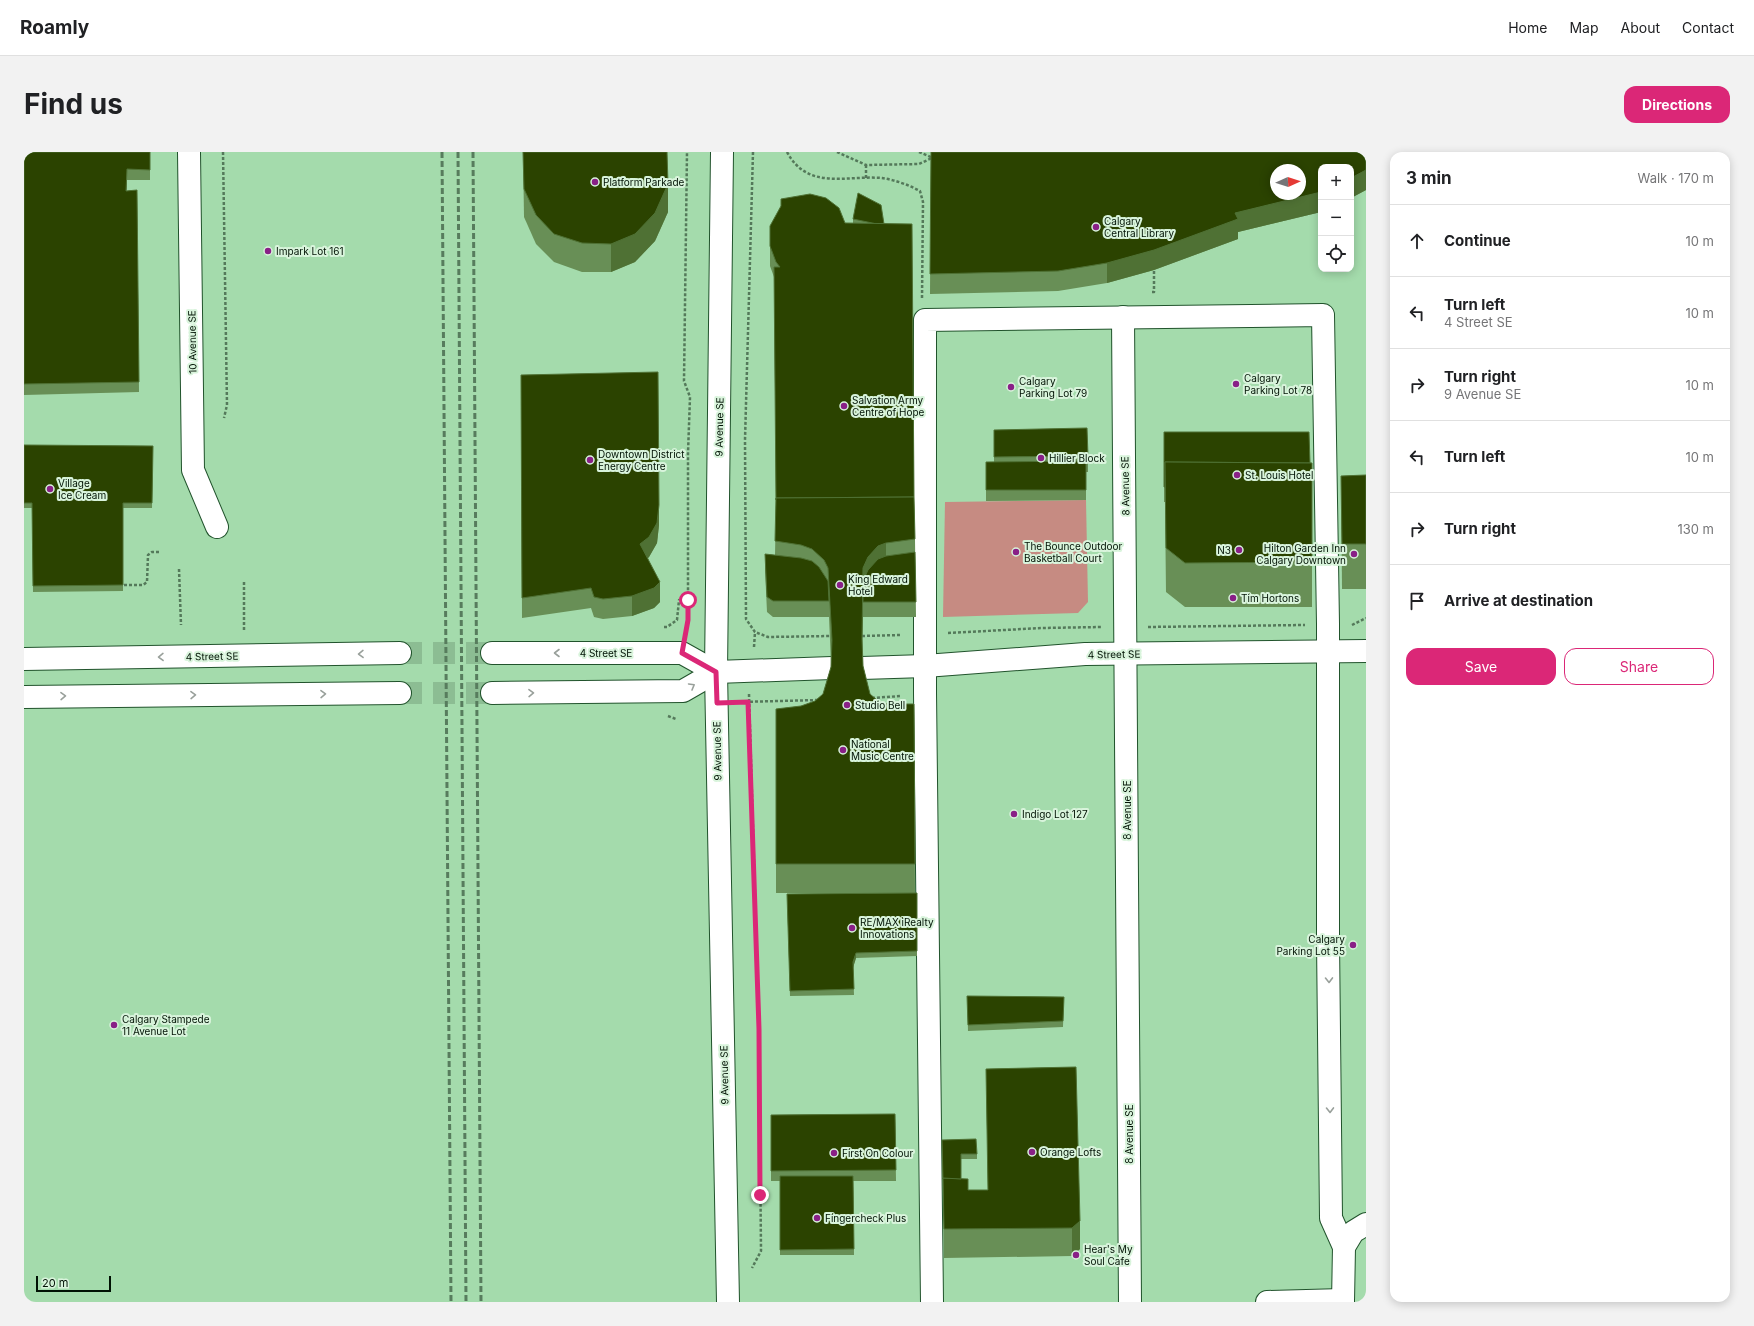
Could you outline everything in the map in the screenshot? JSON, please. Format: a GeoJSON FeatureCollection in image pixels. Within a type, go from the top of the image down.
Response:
{"type":"FeatureCollection","features":[{"type":"Feature","properties":{"kind":"main road","name":"10 Avenue SE"},"geometry":{"type":"LineString","coordinates":[[189,152],[194,470],[217,527]]}},
{"type":"Feature","properties":{"kind":"main road","name":"9 Avenue SE"},"geometry":{"type":"LineString","coordinates":[[722,152],[716,672],[728,1302]]}},
{"type":"Feature","properties":{"kind":"main road"},"geometry":{"type":"LineString","coordinates":[[932,1302],[925,666],[925,320],[1323,315],[1328,651],[1328,941],[1331,1218],[1344,1247],[1343,1301],[1267,1302]]}},
{"type":"Feature","properties":{"kind":"main road","name":"8 Avenue SE"},"geometry":{"type":"LineString","coordinates":[[1123,317],[1130,1302]]}},
{"type":"Feature","properties":{"kind":"main road","name":"4 Street SE"},"geometry":{"type":"LineString","coordinates":[[862,668],[925,666],[1085,654],[1366,651]]}},
{"type":"Feature","properties":{"kind":"main road","name":"4 Street SE"},"geometry":{"type":"LineString","coordinates":[[24,659],[400,653]]}},
{"type":"Feature","properties":{"kind":"main road","name":"4 Street SE"},"geometry":{"type":"LineString","coordinates":[[492,653],[682,653],[716,672]]}},
{"type":"Feature","properties":{"kind":"main road"},"geometry":{"type":"LineString","coordinates":[[492,693],[680,697],[683,691],[716,672],[832,668]]}},
{"type":"Feature","properties":{"kind":"main road"},"geometry":{"type":"LineString","coordinates":[[24,697],[400,693]]}},
{"type":"Feature","properties":{"kind":"main road"},"geometry":{"type":"LineString","coordinates":[[1344,1247],[1353,1232],[1366,1224]]}},
{"type":"Feature","properties":{"kind":"path"},"geometry":{"type":"LineString","coordinates":[[223,152],[227,405],[224,418]]}},
{"type":"Feature","properties":{"kind":"path"},"geometry":{"type":"LineString","coordinates":[[682,653],[688,620],[688,453],[690,397],[684,381],[687,152]]}},
{"type":"Feature","properties":{"kind":"path"},"geometry":{"type":"LineString","coordinates":[[753,152],[745,440],[746,619],[755,632],[768,637],[831,636]]}},
{"type":"Feature","properties":{"kind":"path"},"geometry":{"type":"LineString","coordinates":[[787,152],[804,172],[815,177],[883,178],[909,185],[920,191],[924,202],[922,300]]}},
{"type":"Feature","properties":{"kind":"path"},"geometry":{"type":"LineString","coordinates":[[837,152],[866,165],[919,164],[933,158]]}},
{"type":"Feature","properties":{"kind":"path"},"geometry":{"type":"LineString","coordinates":[[919,152],[937,160]]}},
{"type":"Feature","properties":{"kind":"path"},"geometry":{"type":"LineString","coordinates":[[866,165],[866,178]]}},
{"type":"Feature","properties":{"kind":"path"},"geometry":{"type":"LineString","coordinates":[[1146,293],[1154,292],[1154,270]]}},
{"type":"Feature","properties":{"kind":"path"},"geometry":{"type":"LineString","coordinates":[[124,585],[143,585],[147,582],[148,555],[152,552],[160,552]]}},
{"type":"Feature","properties":{"kind":"path"},"geometry":{"type":"LineString","coordinates":[[179,569],[181,625]]}},
{"type":"Feature","properties":{"kind":"path"},"geometry":{"type":"LineString","coordinates":[[244,582],[244,633]]}},
{"type":"Feature","properties":{"kind":"path"},"geometry":{"type":"LineString","coordinates":[[659,627],[667,627],[676,620],[679,600],[684,600]]}},
{"type":"Feature","properties":{"kind":"path"},"geometry":{"type":"LineString","coordinates":[[751,1270],[761,1251],[759,1029],[748,702],[755,632]]}},
{"type":"Feature","properties":{"kind":"path"},"geometry":{"type":"LineString","coordinates":[[666,716],[680,697]]}},
{"type":"Feature","properties":{"kind":"path"},"geometry":{"type":"LineString","coordinates":[[717,703],[822,700]]}},
{"type":"Feature","properties":{"kind":"shaded area","name":"The Bounce Outdoor Basketball Court"},"geometry":{"type":"Polygon","coordinates":[[[1086,500],[1088,602],[1078,613],[943,617],[945,502],[1086,500]]]}},
{"type":"Feature","properties":{"kind":"building"},"geometry":{"type":"Polygon","coordinates":[[[24,152],[150,152],[150,170],[127,169],[126,191],[137,190],[139,382],[24,384],[24,152]]]}},
{"type":"Feature","properties":{"kind":"building","name":"Platform Parkade"},"geometry":{"type":"Polygon","coordinates":[[[523,152],[667,152],[668,184],[655,213],[635,234],[611,244],[582,243],[554,234],[536,215],[524,189],[523,152]]]}},
{"type":"Feature","properties":{"kind":"building","name":"Calgary Central Library"},"geometry":{"type":"Polygon","coordinates":[[[931,152],[1366,152],[1366,170],[1354,176],[1354,164],[1318,164],[1318,193],[1306,196],[1306,164],[1270,164],[1270,200],[1288,200],[1235,213],[1238,219],[1154,250],[1107,263],[1058,271],[930,274],[931,152]]]}},
{"type":"Feature","properties":{"kind":"building"},"geometry":{"type":"Polygon","coordinates":[[[858,193],[881,205],[884,224],[853,219],[858,193]]]}},
{"type":"Feature","properties":{"kind":"building","name":"Salvation Army Centre of Hope"},"geometry":{"type":"Polygon","coordinates":[[[810,194],[826,198],[839,208],[845,223],[912,224],[914,497],[776,498],[776,500],[774,267],[780,267],[776,262],[770,246],[770,226],[781,206],[781,199],[810,194]]]}},
{"type":"Feature","properties":{"kind":"building","name":"Downtown District Energy Centre"},"geometry":{"type":"Polygon","coordinates":[[[658,372],[659,505],[657,523],[649,537],[640,544],[660,582],[654,588],[632,596],[603,599],[594,597],[591,588],[522,598],[521,375],[658,372]]]}},
{"type":"Feature","properties":{"kind":"building"},"geometry":{"type":"Polygon","coordinates":[[[1087,428],[1088,456],[994,457],[994,430],[1087,428]]]}},
{"type":"Feature","properties":{"kind":"building"},"geometry":{"type":"Polygon","coordinates":[[[1164,432],[1309,432],[1310,463],[1165,462],[1164,487],[1164,432]]]}},
{"type":"Feature","properties":{"kind":"building"},"geometry":{"type":"Polygon","coordinates":[[[24,445],[153,446],[152,503],[123,503],[123,585],[33,586],[32,503],[24,503],[24,445]]]}},
{"type":"Feature","properties":{"kind":"building"},"geometry":{"type":"Polygon","coordinates":[[[1086,461],[1086,490],[986,490],[986,462],[1086,461]]]}},
{"type":"Feature","properties":{"kind":"building"},"geometry":{"type":"Polygon","coordinates":[[[1165,462],[1312,463],[1312,562],[1185,563],[1166,548],[1165,462]]]}},
{"type":"Feature","properties":{"kind":"building"},"geometry":{"type":"Polygon","coordinates":[[[1366,475],[1366,544],[1342,544],[1341,476],[1366,475]]]}},
{"type":"Feature","properties":{"kind":"building","name":"Studio Bell"},"geometry":{"type":"Polygon","coordinates":[[[914,497],[915,539],[886,543],[878,546],[868,557],[863,568],[862,639],[863,666],[870,694],[878,701],[888,704],[914,704],[915,864],[776,864],[776,709],[801,706],[815,701],[823,694],[831,667],[832,640],[828,568],[824,560],[812,549],[801,545],[775,541],[776,498],[914,497]]]}},
{"type":"Feature","properties":{"kind":"building"},"geometry":{"type":"Polygon","coordinates":[[[915,552],[916,602],[863,602],[863,581],[868,570],[878,559],[886,556],[915,552]]]}},
{"type":"Feature","properties":{"kind":"building"},"geometry":{"type":"Polygon","coordinates":[[[765,554],[801,558],[812,561],[819,567],[828,581],[829,601],[773,601],[767,597],[765,554]]]}},
{"type":"Feature","properties":{"kind":"building","name":"RE/MAX iRealty Innovations"},"geometry":{"type":"Polygon","coordinates":[[[917,893],[917,951],[856,953],[853,962],[854,989],[790,991],[787,894],[917,893]]]}},
{"type":"Feature","properties":{"kind":"building"},"geometry":{"type":"Polygon","coordinates":[[[967,996],[1064,997],[1063,1021],[968,1025],[967,996]]]}},
{"type":"Feature","properties":{"kind":"building","name":"Orange Lofts"},"geometry":{"type":"Polygon","coordinates":[[[1076,1067],[1080,1221],[1072,1228],[944,1229],[943,1178],[968,1179],[968,1190],[988,1190],[986,1069],[1076,1067]]]}},
{"type":"Feature","properties":{"kind":"building","name":"First On Colour"},"geometry":{"type":"Polygon","coordinates":[[[895,1114],[896,1170],[771,1171],[771,1115],[895,1114]]]}},
{"type":"Feature","properties":{"kind":"building"},"geometry":{"type":"Polygon","coordinates":[[[976,1139],[977,1154],[961,1154],[961,1179],[943,1179],[942,1140],[976,1139]]]}},
{"type":"Feature","properties":{"kind":"building","name":"Fingercheck Plus"},"geometry":{"type":"Polygon","coordinates":[[[780,1176],[853,1176],[854,1249],[780,1250],[780,1176]]]}},
{"type":"Feature","properties":{"kind":"tunnel"},"geometry":{"type":"LineString","coordinates":[[400,653],[492,653]]}},
{"type":"Feature","properties":{"kind":"tunnel"},"geometry":{"type":"LineString","coordinates":[[400,693],[492,693]]}},
{"type":"Feature","properties":{"kind":"railway"},"geometry":{"type":"LineString","coordinates":[[442,152],[451,1302]]}},
{"type":"Feature","properties":{"kind":"railway"},"geometry":{"type":"LineString","coordinates":[[458,152],[466,1302]]}},
{"type":"Feature","properties":{"kind":"railway"},"geometry":{"type":"LineString","coordinates":[[473,152],[481,1302]]}},
{"type":"Feature","properties":{"kind":"place","name":"Platform Parkade"},"geometry":{"type":"Point","coordinates":[595,182]}},
{"type":"Feature","properties":{"kind":"place","name":"Calgary Central Library"},"geometry":{"type":"Point","coordinates":[1096,227]}},
{"type":"Feature","properties":{"kind":"place","name":"Impark Lot 161"},"geometry":{"type":"Point","coordinates":[268,251]}},
{"type":"Feature","properties":{"kind":"place","name":"Calgary Parking Lot 78"},"geometry":{"type":"Point","coordinates":[1236,384]}},
{"type":"Feature","properties":{"kind":"place","name":"Calgary Parking Lot 79"},"geometry":{"type":"Point","coordinates":[1011,387]}},
{"type":"Feature","properties":{"kind":"place","name":"Salvation Army Centre of Hope"},"geometry":{"type":"Point","coordinates":[844,406]}},
{"type":"Feature","properties":{"kind":"place","name":"Hillier Block"},"geometry":{"type":"Point","coordinates":[1041,458]}},
{"type":"Feature","properties":{"kind":"place","name":"Downtown District Energy Centre"},"geometry":{"type":"Point","coordinates":[590,460]}},
{"type":"Feature","properties":{"kind":"place","name":"St. Louis Hotel"},"geometry":{"type":"Point","coordinates":[1237,475]}},
{"type":"Feature","properties":{"kind":"place","name":"Village Ice Cream"},"geometry":{"type":"Point","coordinates":[50,489]}},
{"type":"Feature","properties":{"kind":"place","name":"N3"},"geometry":{"type":"Point","coordinates":[1239,550]}},
{"type":"Feature","properties":{"kind":"place","name":"The Bounce Outdoor Basketball Court"},"geometry":{"type":"Point","coordinates":[1016,552]}},
{"type":"Feature","properties":{"kind":"place","name":"Hilton Garden Inn Calgary Downtown"},"geometry":{"type":"Point","coordinates":[1354,554]}},
{"type":"Feature","properties":{"kind":"place","name":"King Edward Hotel"},"geometry":{"type":"Point","coordinates":[840,585]}},
{"type":"Feature","properties":{"kind":"place","name":"Tim Hortons"},"geometry":{"type":"Point","coordinates":[1233,598]}},
{"type":"Feature","properties":{"kind":"place","name":"Studio Bell"},"geometry":{"type":"Point","coordinates":[847,705]}},
{"type":"Feature","properties":{"kind":"place","name":"National Music Centre"},"geometry":{"type":"Point","coordinates":[843,750]}},
{"type":"Feature","properties":{"kind":"place","name":"Indigo Lot 127"},"geometry":{"type":"Point","coordinates":[1014,814]}},
{"type":"Feature","properties":{"kind":"place","name":"RE/MAX iRealty Innovations"},"geometry":{"type":"Point","coordinates":[852,928]}},
{"type":"Feature","properties":{"kind":"place","name":"Calgary Parking Lot 55"},"geometry":{"type":"Point","coordinates":[1353,945]}},
{"type":"Feature","properties":{"kind":"place","name":"Calgary Stampede 11 Avenue Lot"},"geometry":{"type":"Point","coordinates":[114,1025]}},
{"type":"Feature","properties":{"kind":"place","name":"Orange Lofts"},"geometry":{"type":"Point","coordinates":[1032,1152]}},
{"type":"Feature","properties":{"kind":"place","name":"First On Colour"},"geometry":{"type":"Point","coordinates":[834,1153]}},
{"type":"Feature","properties":{"kind":"place","name":"Fingercheck Plus"},"geometry":{"type":"Point","coordinates":[817,1218]}},
{"type":"Feature","properties":{"kind":"place","name":"Hear's My Soul Cafe"},"geometry":{"type":"Point","coordinates":[1076,1255]}},
{"type":"Feature","properties":{"kind":"route"},"geometry":{"type":"LineString","coordinates":[[688,600],[688,620],[682,653],[716,672],[717,703],[748,702],[759,1029],[760,1195]]}}]}
